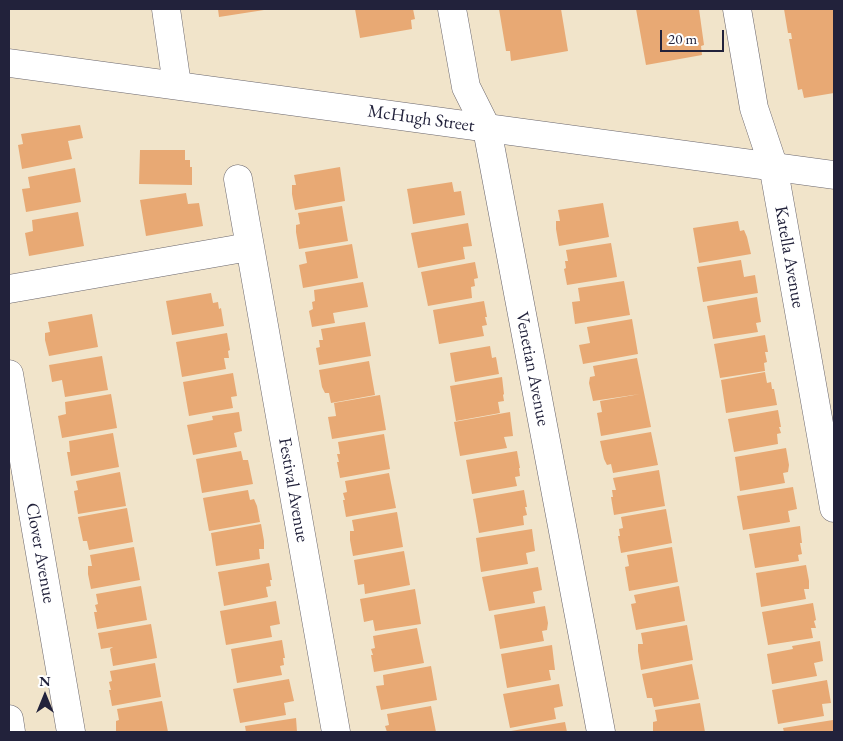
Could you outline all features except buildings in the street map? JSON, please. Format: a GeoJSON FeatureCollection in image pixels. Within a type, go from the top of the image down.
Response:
{"type":"FeatureCollection","features":[{"type":"Feature","properties":{"kind":"street"},"geometry":{"type":"LineString","coordinates":[[166,9],[178,85]]}},
{"type":"Feature","properties":{"kind":"street","name":"Venetian Avenue"},"geometry":{"type":"LineString","coordinates":[[452,9],[466,87],[487,129],[601,732]]}},
{"type":"Feature","properties":{"kind":"street","name":"Katella Avenue"},"geometry":{"type":"LineString","coordinates":[[737,9],[754,108],[773,166],[834,508]]}},
{"type":"Feature","properties":{"kind":"street","name":"McHugh Street"},"geometry":{"type":"LineString","coordinates":[[9,63],[834,175]]}},
{"type":"Feature","properties":{"kind":"street","name":"Festival Avenue"},"geometry":{"type":"LineString","coordinates":[[238,179],[336,732]]}},
{"type":"Feature","properties":{"kind":"street"},"geometry":{"type":"LineString","coordinates":[[9,289],[249,247]]}},
{"type":"Feature","properties":{"kind":"street","name":"Clover Avenue"},"geometry":{"type":"LineString","coordinates":[[9,374],[71,732]]}},
{"type":"Feature","properties":{"kind":"street"},"geometry":{"type":"LineString","coordinates":[[9,719],[11,732]]}}]}
